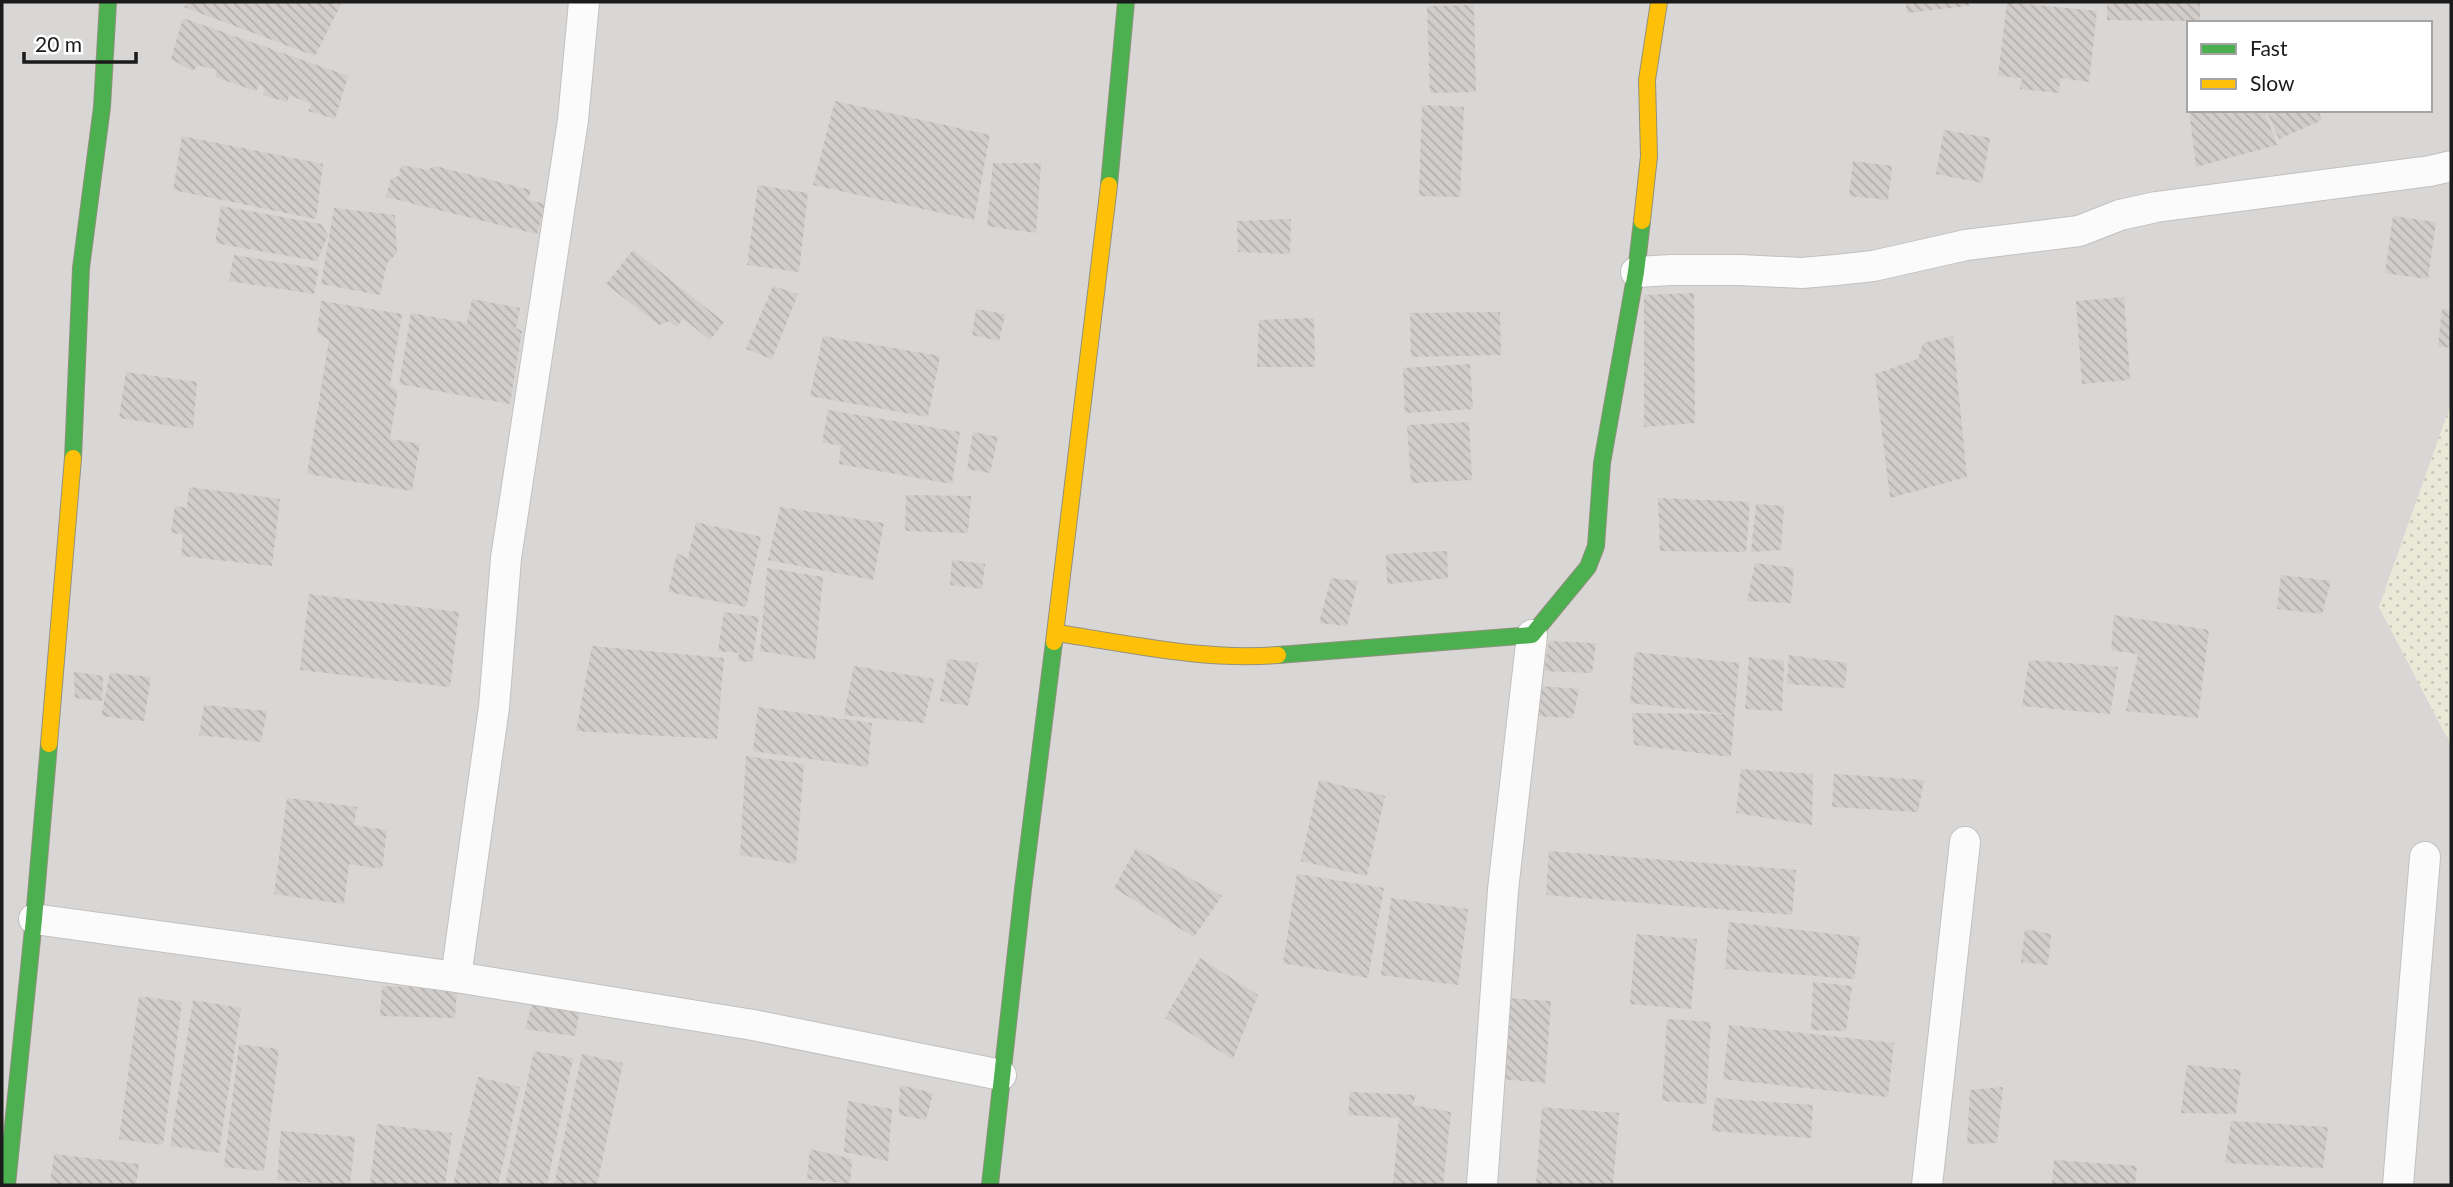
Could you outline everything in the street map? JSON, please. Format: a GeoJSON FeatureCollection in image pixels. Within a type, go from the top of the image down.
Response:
{"type":"FeatureCollection","features":[{"type":"Feature","properties":{"kind":"street"},"geometry":{"type":"LineString","coordinates":[[7,1185],[34,919],[74,446],[81,268],[102,107],[108,2]]}},
{"type":"Feature","properties":{"kind":"street"},"geometry":{"type":"LineString","coordinates":[[456,977],[494,707],[506,558],[573,120],[584,2]]}},
{"type":"Feature","properties":{"kind":"street"},"geometry":{"type":"LineString","coordinates":[[990,1185],[1001,1075],[1114,150],[1126,2]]}},
{"type":"Feature","properties":{"kind":"street"},"geometry":{"type":"LineString","coordinates":[[1482,1185],[1503,890],[1532,635],[1588,567],[1596,546],[1602,463],[1636,272],[1649,156],[1647,80],[1659,2]]}},
{"type":"Feature","properties":{"kind":"street"},"geometry":{"type":"LineString","coordinates":[[1636,272],[1739,270],[1802,273],[1873,266],[1966,245],[2079,231],[2120,215],[2156,207],[2451,166]]}},
{"type":"Feature","properties":{"kind":"street"},"geometry":{"type":"LineString","coordinates":[[1057,633],[1198,654],[1252,657],[1532,635]]}},
{"type":"Feature","properties":{"kind":"street"},"geometry":{"type":"LineString","coordinates":[[1927,1185],[1965,842]]}},
{"type":"Feature","properties":{"kind":"street"},"geometry":{"type":"LineString","coordinates":[[2398,1185],[2425,857]]}},
{"type":"Feature","properties":{"kind":"street"},"geometry":{"type":"LineString","coordinates":[[34,919],[456,977],[753,1025],[1001,1075]]}},
{"type":"Feature","properties":{"kind":"shaded area"},"geometry":{"type":"Polygon","coordinates":[[[2,2],[2451,2],[2451,404],[2379,607],[2451,745],[2451,1185],[2,1185],[2,2]]]}},
{"type":"Feature","properties":{"kind":"green space"},"geometry":{"type":"Polygon","coordinates":[[[2451,404],[2451,745],[2379,607],[2451,404]]]}},
{"type":"Feature","properties":{"kind":"building"},"geometry":{"type":"Polygon","coordinates":[[[189,2],[341,4],[315,56],[184,7],[189,2]]]}},
{"type":"Feature","properties":{"kind":"building"},"geometry":{"type":"Polygon","coordinates":[[[1906,2],[1968,2],[1969,6],[1907,13],[1906,2]]]}},
{"type":"Feature","properties":{"kind":"building"},"geometry":{"type":"Polygon","coordinates":[[[2007,2],[2097,11],[2089,82],[2060,78],[2059,93],[2020,89],[2022,78],[1998,76],[2007,2]]]}},
{"type":"Feature","properties":{"kind":"building"},"geometry":{"type":"Polygon","coordinates":[[[2107,2],[2200,2],[2200,21],[2107,20],[2107,2]]]}},
{"type":"Feature","properties":{"kind":"building"},"geometry":{"type":"Polygon","coordinates":[[[1474,5],[1476,92],[1430,93],[1427,6],[1474,5]]]}},
{"type":"Feature","properties":{"kind":"building"},"geometry":{"type":"Polygon","coordinates":[[[183,18],[348,76],[335,119],[308,111],[312,104],[289,95],[287,102],[263,95],[265,89],[259,84],[256,91],[215,77],[217,70],[198,65],[193,71],[171,59],[183,18]]]}},
{"type":"Feature","properties":{"kind":"building"},"geometry":{"type":"Polygon","coordinates":[[[835,101],[990,135],[974,220],[813,185],[835,101]]]}},
{"type":"Feature","properties":{"kind":"building"},"geometry":{"type":"Polygon","coordinates":[[[1422,105],[1464,107],[1460,197],[1419,196],[1422,105]]]}},
{"type":"Feature","properties":{"kind":"building"},"geometry":{"type":"Polygon","coordinates":[[[2189,112],[2265,112],[2277,145],[2196,167],[2189,112]]]}},
{"type":"Feature","properties":{"kind":"building"},"geometry":{"type":"Polygon","coordinates":[[[2267,112],[2319,112],[2322,120],[2279,139],[2267,112]]]}},
{"type":"Feature","properties":{"kind":"building"},"geometry":{"type":"Polygon","coordinates":[[[1944,130],[1990,138],[1982,183],[1936,174],[1944,130]]]}},
{"type":"Feature","properties":{"kind":"building"},"geometry":{"type":"Polygon","coordinates":[[[182,136],[323,164],[316,219],[173,190],[182,136]]]}},
{"type":"Feature","properties":{"kind":"building"},"geometry":{"type":"Polygon","coordinates":[[[1853,161],[1892,166],[1888,200],[1849,196],[1853,161]]]}},
{"type":"Feature","properties":{"kind":"building"},"geometry":{"type":"Polygon","coordinates":[[[993,163],[1041,163],[1036,233],[987,226],[993,163]]]}},
{"type":"Feature","properties":{"kind":"building"},"geometry":{"type":"Polygon","coordinates":[[[401,165],[427,170],[435,166],[531,190],[528,200],[545,204],[537,234],[386,197],[391,178],[399,176],[401,165]]]}},
{"type":"Feature","properties":{"kind":"building"},"geometry":{"type":"Polygon","coordinates":[[[758,185],[808,193],[799,272],[747,265],[758,185]]]}},
{"type":"Feature","properties":{"kind":"building"},"geometry":{"type":"Polygon","coordinates":[[[221,206],[321,224],[328,235],[317,261],[215,243],[221,206]]]}},
{"type":"Feature","properties":{"kind":"building"},"geometry":{"type":"Polygon","coordinates":[[[334,208],[395,215],[397,253],[387,263],[380,295],[321,284],[334,208]]]}},
{"type":"Feature","properties":{"kind":"building"},"geometry":{"type":"Polygon","coordinates":[[[2393,216],[2436,222],[2428,279],[2385,273],[2393,216]]]}},
{"type":"Feature","properties":{"kind":"building"},"geometry":{"type":"Polygon","coordinates":[[[1291,219],[1290,254],[1238,252],[1237,221],[1291,219]]]}},
{"type":"Feature","properties":{"kind":"building"},"geometry":{"type":"Polygon","coordinates":[[[633,250],[724,322],[710,340],[683,318],[677,327],[669,321],[659,325],[606,284],[633,250]]]}},
{"type":"Feature","properties":{"kind":"building"},"geometry":{"type":"Polygon","coordinates":[[[234,255],[319,269],[314,294],[229,281],[234,255]]]}},
{"type":"Feature","properties":{"kind":"building"},"geometry":{"type":"Polygon","coordinates":[[[773,286],[798,294],[772,359],[746,349],[773,286]]]}},
{"type":"Feature","properties":{"kind":"building"},"geometry":{"type":"Polygon","coordinates":[[[1694,293],[1695,423],[1644,427],[1644,295],[1694,293]]]}},
{"type":"Feature","properties":{"kind":"building"},"geometry":{"type":"Polygon","coordinates":[[[2124,297],[2130,380],[2082,384],[2076,301],[2124,297]]]}},
{"type":"Feature","properties":{"kind":"building"},"geometry":{"type":"Polygon","coordinates":[[[472,299],[520,308],[516,328],[522,331],[510,404],[399,384],[411,313],[467,323],[472,299]]]}},
{"type":"Feature","properties":{"kind":"building"},"geometry":{"type":"Polygon","coordinates":[[[321,301],[402,314],[390,385],[398,391],[390,439],[420,444],[412,491],[307,474],[329,340],[317,333],[321,301]]]}},
{"type":"Feature","properties":{"kind":"building"},"geometry":{"type":"Polygon","coordinates":[[[976,309],[1005,314],[999,341],[972,335],[976,309]]]}},
{"type":"Feature","properties":{"kind":"building"},"geometry":{"type":"Polygon","coordinates":[[[2442,309],[2451,310],[2451,348],[2438,346],[2442,309]]]}},
{"type":"Feature","properties":{"kind":"building"},"geometry":{"type":"Polygon","coordinates":[[[1500,312],[1501,355],[1411,357],[1410,313],[1500,312]]]}},
{"type":"Feature","properties":{"kind":"building"},"geometry":{"type":"Polygon","coordinates":[[[1314,318],[1315,367],[1257,367],[1259,320],[1314,318]]]}},
{"type":"Feature","properties":{"kind":"building"},"geometry":{"type":"Polygon","coordinates":[[[823,336],[940,356],[928,417],[810,396],[823,336]]]}},
{"type":"Feature","properties":{"kind":"building"},"geometry":{"type":"Polygon","coordinates":[[[1953,336],[1967,477],[1890,498],[1875,374],[1918,359],[1923,343],[1953,336]]]}},
{"type":"Feature","properties":{"kind":"building"},"geometry":{"type":"Polygon","coordinates":[[[1470,364],[1473,409],[1405,413],[1403,368],[1470,364]]]}},
{"type":"Feature","properties":{"kind":"building"},"geometry":{"type":"Polygon","coordinates":[[[126,372],[197,382],[193,429],[119,418],[126,372]]]}},
{"type":"Feature","properties":{"kind":"building"},"geometry":{"type":"Polygon","coordinates":[[[828,410],[960,432],[952,484],[839,464],[841,446],[822,442],[828,410]]]}},
{"type":"Feature","properties":{"kind":"building"},"geometry":{"type":"Polygon","coordinates":[[[1469,422],[1472,480],[1411,483],[1407,425],[1469,422]]]}},
{"type":"Feature","properties":{"kind":"building"},"geometry":{"type":"Polygon","coordinates":[[[973,432],[998,437],[990,473],[967,469],[973,432]]]}},
{"type":"Feature","properties":{"kind":"building"},"geometry":{"type":"Polygon","coordinates":[[[189,487],[280,499],[272,566],[181,556],[183,534],[171,533],[175,506],[187,508],[189,487]]]}},
{"type":"Feature","properties":{"kind":"building"},"geometry":{"type":"Polygon","coordinates":[[[906,495],[971,496],[968,533],[905,531],[906,495]]]}},
{"type":"Feature","properties":{"kind":"building"},"geometry":{"type":"Polygon","coordinates":[[[1658,498],[1750,502],[1746,552],[1660,551],[1658,498]]]}},
{"type":"Feature","properties":{"kind":"building"},"geometry":{"type":"Polygon","coordinates":[[[1756,504],[1784,506],[1781,550],[1751,552],[1756,504]]]}},
{"type":"Feature","properties":{"kind":"building"},"geometry":{"type":"Polygon","coordinates":[[[780,507],[884,523],[873,580],[768,560],[780,507]]]}},
{"type":"Feature","properties":{"kind":"building"},"geometry":{"type":"Polygon","coordinates":[[[696,522],[761,537],[746,607],[668,592],[677,553],[688,559],[696,522]]]}},
{"type":"Feature","properties":{"kind":"building"},"geometry":{"type":"Polygon","coordinates":[[[1447,551],[1448,578],[1387,584],[1386,554],[1447,551]]]}},
{"type":"Feature","properties":{"kind":"building"},"geometry":{"type":"Polygon","coordinates":[[[952,560],[985,564],[982,589],[950,585],[952,560]]]}},
{"type":"Feature","properties":{"kind":"building"},"geometry":{"type":"Polygon","coordinates":[[[1755,563],[1794,568],[1791,603],[1747,601],[1755,563]]]}},
{"type":"Feature","properties":{"kind":"building"},"geometry":{"type":"Polygon","coordinates":[[[767,568],[823,577],[815,660],[760,651],[767,568]]]}},
{"type":"Feature","properties":{"kind":"building"},"geometry":{"type":"Polygon","coordinates":[[[2281,575],[2331,581],[2322,614],[2277,609],[2281,575]]]}},
{"type":"Feature","properties":{"kind":"building"},"geometry":{"type":"Polygon","coordinates":[[[1331,578],[1358,581],[1347,626],[1319,623],[1331,578]]]}},
{"type":"Feature","properties":{"kind":"building"},"geometry":{"type":"Polygon","coordinates":[[[309,594],[459,612],[450,687],[300,670],[309,594]]]}},
{"type":"Feature","properties":{"kind":"building"},"geometry":{"type":"Polygon","coordinates":[[[724,612],[759,617],[752,662],[738,661],[739,653],[718,651],[724,612]]]}},
{"type":"Feature","properties":{"kind":"building"},"geometry":{"type":"Polygon","coordinates":[[[2114,615],[2209,630],[2198,718],[2126,711],[2138,654],[2111,650],[2114,615]]]}},
{"type":"Feature","properties":{"kind":"building"},"geometry":{"type":"Polygon","coordinates":[[[1549,641],[1596,643],[1592,673],[1544,671],[1549,641]]]}},
{"type":"Feature","properties":{"kind":"building"},"geometry":{"type":"Polygon","coordinates":[[[592,646],[724,658],[717,739],[576,731],[592,646]]]}},
{"type":"Feature","properties":{"kind":"building"},"geometry":{"type":"Polygon","coordinates":[[[1635,652],[1739,663],[1731,757],[1634,745],[1632,713],[1731,714],[1630,703],[1635,652]]]}},
{"type":"Feature","properties":{"kind":"building"},"geometry":{"type":"Polygon","coordinates":[[[1789,655],[1847,663],[1845,688],[1787,684],[1789,655]]]}},
{"type":"Feature","properties":{"kind":"building"},"geometry":{"type":"Polygon","coordinates":[[[1749,657],[1784,661],[1782,711],[1745,709],[1749,657]]]}},
{"type":"Feature","properties":{"kind":"building"},"geometry":{"type":"Polygon","coordinates":[[[948,659],[978,663],[968,706],[940,701],[948,659]]]}},
{"type":"Feature","properties":{"kind":"building"},"geometry":{"type":"Polygon","coordinates":[[[2029,660],[2118,667],[2110,714],[2022,706],[2029,660]]]}},
{"type":"Feature","properties":{"kind":"building"},"geometry":{"type":"Polygon","coordinates":[[[854,666],[934,679],[924,723],[844,715],[854,666]]]}},
{"type":"Feature","properties":{"kind":"building"},"geometry":{"type":"Polygon","coordinates":[[[74,672],[103,676],[102,701],[75,698],[74,672]]]}},
{"type":"Feature","properties":{"kind":"building"},"geometry":{"type":"Polygon","coordinates":[[[110,673],[151,677],[144,721],[101,716],[110,673]]]}},
{"type":"Feature","properties":{"kind":"building"},"geometry":{"type":"Polygon","coordinates":[[[1540,686],[1579,689],[1573,718],[1533,716],[1540,686]]]}},
{"type":"Feature","properties":{"kind":"building"},"geometry":{"type":"Polygon","coordinates":[[[204,705],[267,711],[261,742],[199,735],[204,705]]]}},
{"type":"Feature","properties":{"kind":"building"},"geometry":{"type":"Polygon","coordinates":[[[758,707],[872,723],[868,767],[753,751],[758,707]]]}},
{"type":"Feature","properties":{"kind":"building"},"geometry":{"type":"Polygon","coordinates":[[[746,756],[804,764],[796,864],[740,855],[746,756]]]}},
{"type":"Feature","properties":{"kind":"building"},"geometry":{"type":"Polygon","coordinates":[[[1741,769],[1813,774],[1812,825],[1736,813],[1741,769]]]}},
{"type":"Feature","properties":{"kind":"building"},"geometry":{"type":"Polygon","coordinates":[[[1834,774],[1924,780],[1918,812],[1832,807],[1834,774]]]}},
{"type":"Feature","properties":{"kind":"building"},"geometry":{"type":"Polygon","coordinates":[[[1319,780],[1385,796],[1367,876],[1301,861],[1319,780]]]}},
{"type":"Feature","properties":{"kind":"building"},"geometry":{"type":"Polygon","coordinates":[[[287,798],[357,807],[354,825],[387,830],[382,869],[349,864],[344,904],[274,894],[287,798]]]}},
{"type":"Feature","properties":{"kind":"building"},"geometry":{"type":"Polygon","coordinates":[[[1136,848],[1222,896],[1194,937],[1114,888],[1136,848]]]}},
{"type":"Feature","properties":{"kind":"building"},"geometry":{"type":"Polygon","coordinates":[[[1549,851],[1796,870],[1792,915],[1546,895],[1549,851]]]}},
{"type":"Feature","properties":{"kind":"building"},"geometry":{"type":"Polygon","coordinates":[[[1297,874],[1384,888],[1368,978],[1283,963],[1297,874]]]}},
{"type":"Feature","properties":{"kind":"building"},"geometry":{"type":"Polygon","coordinates":[[[1391,898],[1468,909],[1458,985],[1381,975],[1391,898]]]}},
{"type":"Feature","properties":{"kind":"building"},"geometry":{"type":"Polygon","coordinates":[[[1729,922],[1860,937],[1854,979],[1725,969],[1729,922]]]}},
{"type":"Feature","properties":{"kind":"building"},"geometry":{"type":"Polygon","coordinates":[[[2025,929],[2051,934],[2048,965],[2021,962],[2025,929]]]}},
{"type":"Feature","properties":{"kind":"building"},"geometry":{"type":"Polygon","coordinates":[[[1636,934],[1697,939],[1691,1009],[1630,1004],[1636,934]]]}},
{"type":"Feature","properties":{"kind":"building"},"geometry":{"type":"Polygon","coordinates":[[[1200,958],[1258,995],[1233,1059],[1165,1018],[1200,958]]]}},
{"type":"Feature","properties":{"kind":"building"},"geometry":{"type":"Polygon","coordinates":[[[1813,982],[1852,986],[1846,1031],[1811,1030],[1813,982]]]}},
{"type":"Feature","properties":{"kind":"building"},"geometry":{"type":"Polygon","coordinates":[[[382,986],[457,989],[455,1018],[380,1016],[382,986]]]}},
{"type":"Feature","properties":{"kind":"building"},"geometry":{"type":"Polygon","coordinates":[[[139,996],[182,1002],[163,1145],[119,1139],[139,996]]]}},
{"type":"Feature","properties":{"kind":"building"},"geometry":{"type":"Polygon","coordinates":[[[534,997],[581,1003],[575,1036],[525,1029],[534,997]]]}},
{"type":"Feature","properties":{"kind":"building"},"geometry":{"type":"Polygon","coordinates":[[[1507,998],[1551,1001],[1545,1083],[1501,1079],[1507,998]]]}},
{"type":"Feature","properties":{"kind":"building"},"geometry":{"type":"Polygon","coordinates":[[[193,1000],[241,1008],[219,1153],[170,1146],[193,1000]]]}},
{"type":"Feature","properties":{"kind":"building"},"geometry":{"type":"Polygon","coordinates":[[[1667,1019],[1711,1022],[1706,1104],[1662,1101],[1667,1019]]]}},
{"type":"Feature","properties":{"kind":"building"},"geometry":{"type":"Polygon","coordinates":[[[1729,1025],[1894,1043],[1888,1097],[1723,1079],[1729,1025]]]}},
{"type":"Feature","properties":{"kind":"building"},"geometry":{"type":"Polygon","coordinates":[[[239,1044],[279,1049],[264,1171],[224,1167],[239,1044]]]}},
{"type":"Feature","properties":{"kind":"building"},"geometry":{"type":"Polygon","coordinates":[[[534,1051],[573,1058],[547,1185],[505,1185],[534,1051]]]}},
{"type":"Feature","properties":{"kind":"building"},"geometry":{"type":"Polygon","coordinates":[[[582,1054],[623,1063],[597,1185],[554,1185],[582,1054]]]}},
{"type":"Feature","properties":{"kind":"building"},"geometry":{"type":"Polygon","coordinates":[[[2187,1065],[2241,1070],[2236,1114],[2181,1113],[2187,1065]]]}},
{"type":"Feature","properties":{"kind":"building"},"geometry":{"type":"Polygon","coordinates":[[[478,1077],[520,1087],[498,1185],[453,1185],[478,1077]]]}},
{"type":"Feature","properties":{"kind":"building"},"geometry":{"type":"Polygon","coordinates":[[[900,1085],[933,1093],[926,1120],[899,1115],[900,1085]]]}},
{"type":"Feature","properties":{"kind":"building"},"geometry":{"type":"Polygon","coordinates":[[[2003,1087],[1997,1143],[1967,1144],[1970,1090],[2003,1087]]]}},
{"type":"Feature","properties":{"kind":"building"},"geometry":{"type":"Polygon","coordinates":[[[1350,1092],[1416,1095],[1413,1105],[1451,1112],[1443,1185],[1393,1185],[1399,1118],[1348,1115],[1350,1092]]]}},
{"type":"Feature","properties":{"kind":"building"},"geometry":{"type":"Polygon","coordinates":[[[1715,1098],[1813,1105],[1811,1138],[1712,1131],[1715,1098]]]}},
{"type":"Feature","properties":{"kind":"building"},"geometry":{"type":"Polygon","coordinates":[[[848,1101],[892,1109],[888,1161],[844,1152],[848,1101]]]}},
{"type":"Feature","properties":{"kind":"building"},"geometry":{"type":"Polygon","coordinates":[[[1542,1107],[1619,1113],[1613,1185],[1536,1185],[1542,1107]]]}},
{"type":"Feature","properties":{"kind":"building"},"geometry":{"type":"Polygon","coordinates":[[[2231,1121],[2328,1127],[2323,1168],[2225,1163],[2231,1121]]]}},
{"type":"Feature","properties":{"kind":"building"},"geometry":{"type":"Polygon","coordinates":[[[377,1124],[452,1133],[445,1185],[370,1185],[377,1124]]]}},
{"type":"Feature","properties":{"kind":"building"},"geometry":{"type":"Polygon","coordinates":[[[281,1131],[355,1137],[350,1185],[277,1180],[281,1131]]]}},
{"type":"Feature","properties":{"kind":"building"},"geometry":{"type":"Polygon","coordinates":[[[810,1149],[852,1159],[850,1184],[807,1179],[810,1149]]]}},
{"type":"Feature","properties":{"kind":"building"},"geometry":{"type":"Polygon","coordinates":[[[54,1154],[139,1164],[136,1185],[50,1185],[54,1154]]]}},
{"type":"Feature","properties":{"kind":"building"},"geometry":{"type":"Polygon","coordinates":[[[2054,1160],[2137,1166],[2135,1185],[2052,1185],[2054,1160]]]}},
{"type":"Feature","properties":{"kind":"traffic: fast"},"geometry":{"type":"LineString","coordinates":[[73,458],[81,268],[102,107],[108,2]]}},
{"type":"Feature","properties":{"kind":"traffic: fast"},"geometry":{"type":"LineString","coordinates":[[1109,185],[1126,2]]}},
{"type":"Feature","properties":{"kind":"traffic: fast"},"geometry":{"type":"LineString","coordinates":[[1278,655],[1532,635],[1588,567],[1596,546],[1602,463],[1636,272],[1642,221]]}},
{"type":"Feature","properties":{"kind":"traffic: fast"},"geometry":{"type":"LineString","coordinates":[[990,1185],[1054,642]]}},
{"type":"Feature","properties":{"kind":"traffic: fast"},"geometry":{"type":"LineString","coordinates":[[7,1185],[49,744]]}},
{"type":"Feature","properties":{"kind":"traffic: slow"},"geometry":{"type":"LineString","coordinates":[[1642,221],[1649,156],[1647,80],[1659,2]]}},
{"type":"Feature","properties":{"kind":"traffic: slow"},"geometry":{"type":"LineString","coordinates":[[1054,642],[1109,185]]}},
{"type":"Feature","properties":{"kind":"traffic: slow"},"geometry":{"type":"LineString","coordinates":[[49,744],[73,458]]}},
{"type":"Feature","properties":{"kind":"traffic: slow"},"geometry":{"type":"LineString","coordinates":[[1057,633],[1195,654],[1278,655]]}}]}
